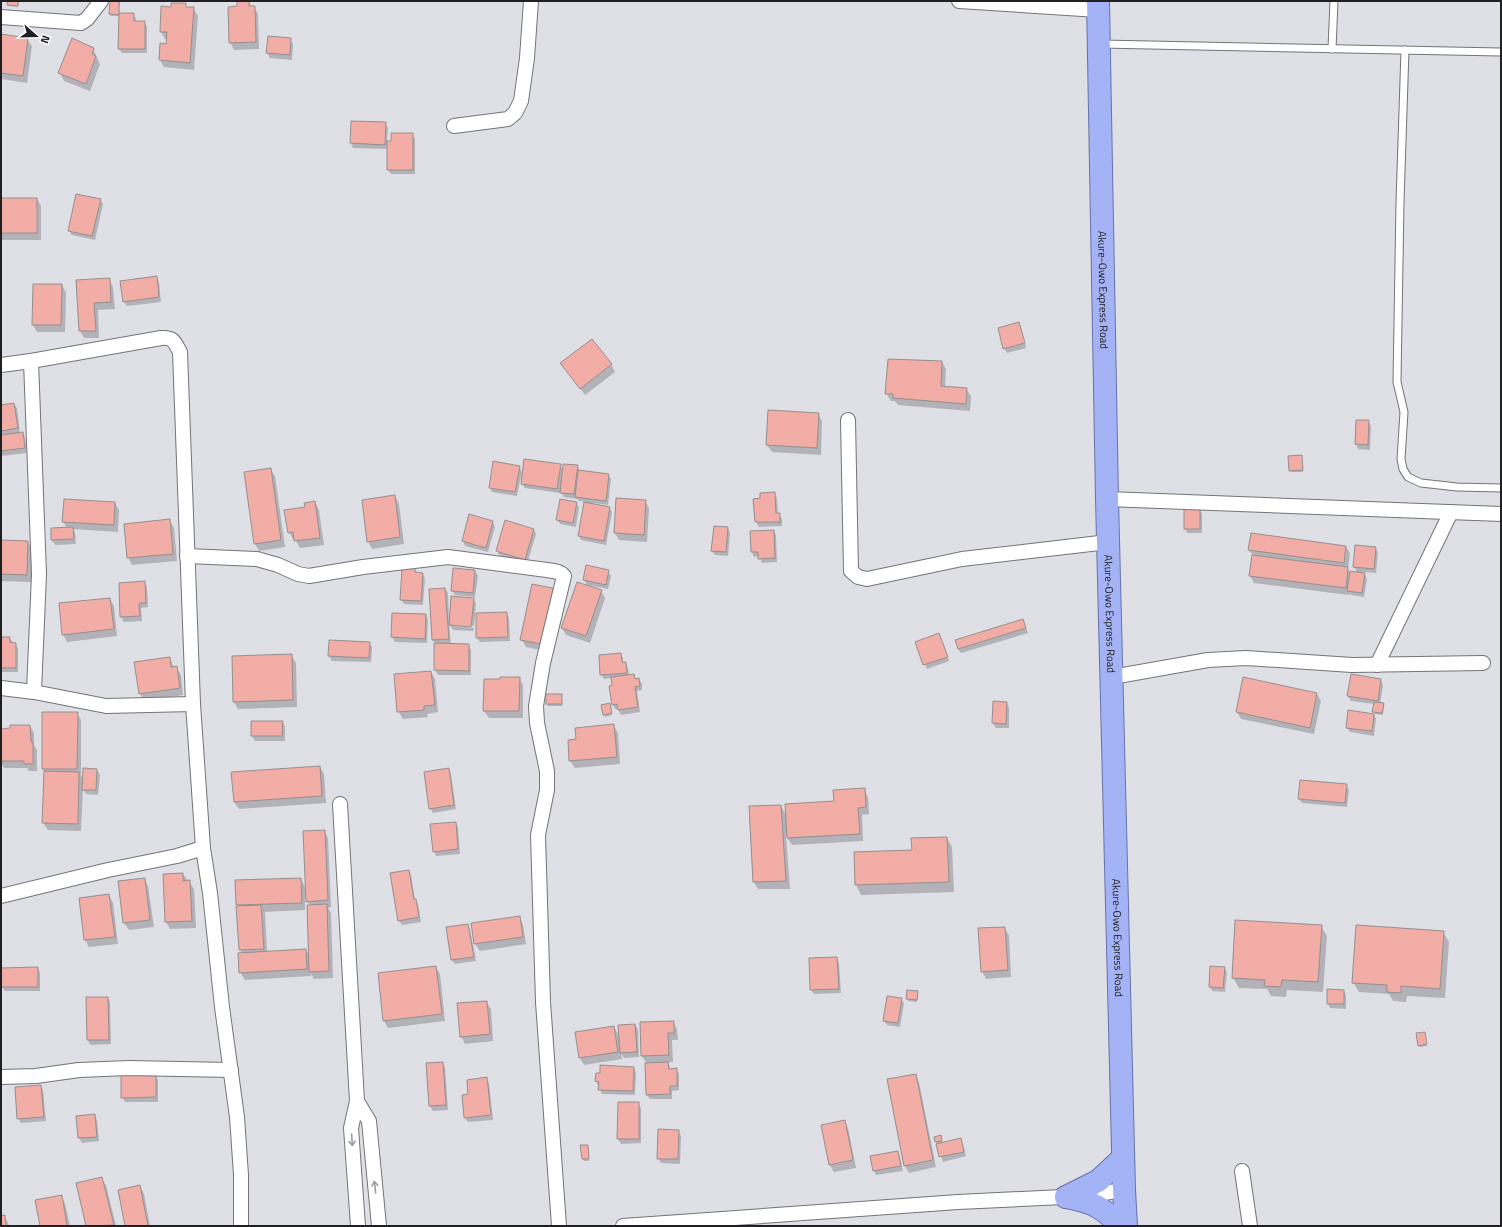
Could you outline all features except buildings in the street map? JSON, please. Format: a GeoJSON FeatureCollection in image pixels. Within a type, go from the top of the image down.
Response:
{"type":"FeatureCollection","features":[{"type":"Feature","properties":{"kind":"highway","name":"Akure-Owo Express Road"},"geometry":{"type":"LineString","coordinates":[[1098,6],[1107,499],[1123,1158],[1126,1226]]}},
{"type":"Feature","properties":{"kind":"highway"},"geometry":{"type":"LineString","coordinates":[[1066,1197],[1098,1181],[1123,1158]]}},
{"type":"Feature","properties":{"kind":"highway"},"geometry":{"type":"LineString","coordinates":[[1066,1197],[1084,1200],[1097,1205],[1108,1212],[1121,1226]]}},
{"type":"Feature","properties":{"kind":"street"},"geometry":{"type":"LineString","coordinates":[[1,17],[81,23],[87,19],[101,1]]}},
{"type":"Feature","properties":{"kind":"street"},"geometry":{"type":"LineString","coordinates":[[454,126],[508,119],[515,113],[521,101],[527,58],[531,1]]}},
{"type":"Feature","properties":{"kind":"street"},"geometry":{"type":"LineString","coordinates":[[959,1],[1098,6]]}},
{"type":"Feature","properties":{"kind":"street"},"geometry":{"type":"LineString","coordinates":[[1,365],[161,338],[168,338],[174,341],[180,352],[193,704],[203,848],[210,893],[220,993],[238,1117],[241,1175],[241,1226]]}},
{"type":"Feature","properties":{"kind":"street"},"geometry":{"type":"LineString","coordinates":[[31,361],[39,574],[34,692]]}},
{"type":"Feature","properties":{"kind":"street"},"geometry":{"type":"LineString","coordinates":[[848,420],[851,571],[858,577],[867,579],[962,559],[1108,542]]}},
{"type":"Feature","properties":{"kind":"street"},"geometry":{"type":"LineString","coordinates":[[1107,499],[1501,514]]}},
{"type":"Feature","properties":{"kind":"street"},"geometry":{"type":"LineString","coordinates":[[1377,665],[1451,512]]}},
{"type":"Feature","properties":{"kind":"street"},"geometry":{"type":"LineString","coordinates":[[187,556],[257,559],[278,565],[298,574],[309,576],[363,567],[448,557],[547,570],[562,573],[564,576],[543,663],[536,706],[537,723],[548,771],[547,790],[538,835],[543,1002],[559,1226]]}},
{"type":"Feature","properties":{"kind":"street"},"geometry":{"type":"LineString","coordinates":[[1112,677],[1208,660],[1246,658],[1352,665],[1483,663]]}},
{"type":"Feature","properties":{"kind":"street"},"geometry":{"type":"LineString","coordinates":[[1,688],[34,692],[106,706],[193,704]]}},
{"type":"Feature","properties":{"kind":"street"},"geometry":{"type":"LineString","coordinates":[[340,804],[357,1101],[351,1128],[358,1226]]}},
{"type":"Feature","properties":{"kind":"street"},"geometry":{"type":"LineString","coordinates":[[1,896],[108,870],[178,856],[203,848]]}},
{"type":"Feature","properties":{"kind":"street"},"geometry":{"type":"LineString","coordinates":[[1,1077],[36,1076],[79,1070],[122,1068],[231,1070]]}},
{"type":"Feature","properties":{"kind":"street"},"geometry":{"type":"LineString","coordinates":[[357,1101],[369,1121],[379,1226]]}},
{"type":"Feature","properties":{"kind":"street"},"geometry":{"type":"LineString","coordinates":[[1242,1171],[1250,1226]]}},
{"type":"Feature","properties":{"kind":"street"},"geometry":{"type":"LineString","coordinates":[[623,1226],[958,1202],[1066,1197],[1124,1190]]}},
{"type":"Feature","properties":{"kind":"lane"},"geometry":{"type":"LineString","coordinates":[[1332,49],[1334,1]]}},
{"type":"Feature","properties":{"kind":"lane"},"geometry":{"type":"LineString","coordinates":[[1098,44],[1501,52]]}},
{"type":"Feature","properties":{"kind":"lane"},"geometry":{"type":"LineString","coordinates":[[1405,50],[1400,202],[1397,382],[1404,412],[1400,458],[1403,469],[1408,477],[1421,483],[1457,487],[1501,488]]}}]}
